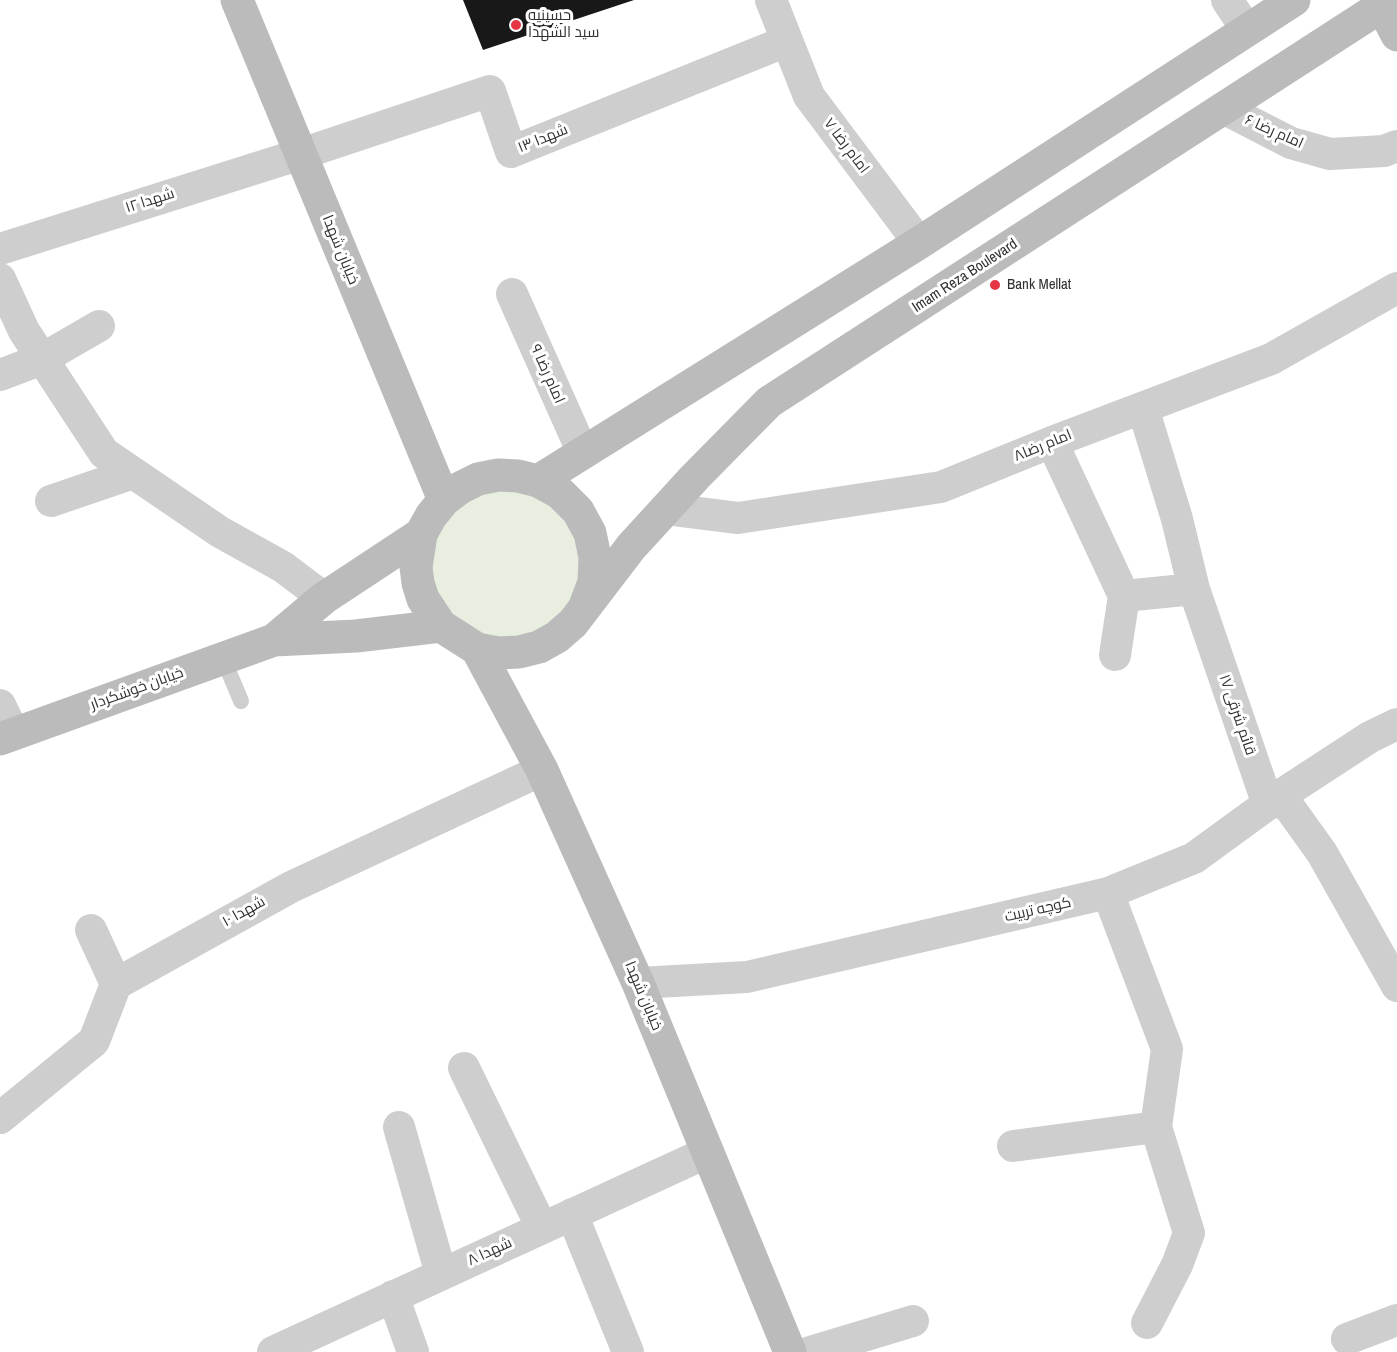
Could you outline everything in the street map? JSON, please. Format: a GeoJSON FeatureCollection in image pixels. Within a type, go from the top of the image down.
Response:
{"type":"FeatureCollection","features":[{"type":"Feature","properties":{"kind":"main road","name":"خیابان شهدا"},"geometry":{"type":"LineString","coordinates":[[237,0],[444,500]]}},
{"type":"Feature","properties":{"kind":"main road"},"geometry":{"type":"LineString","coordinates":[[538,481],[919,243],[1294,0]]}},
{"type":"Feature","properties":{"kind":"main road"},"geometry":{"type":"LineString","coordinates":[[1386,3],[1397,35]]}},
{"type":"Feature","properties":{"kind":"main road","name":"Imam Reza Boulevard"},"geometry":{"type":"LineString","coordinates":[[585,606],[631,547],[769,402],[1386,3]]}},
{"type":"Feature","properties":{"kind":"main road"},"geometry":{"type":"LineString","coordinates":[[498,475],[518,476],[538,481],[560,493],[578,511],[590,533],[595,557],[594,582],[585,606],[573,623],[557,637],[539,647],[519,652],[498,653],[477,649],[441,626],[423,599],[416,567],[421,534],[431,516],[444,500],[460,488],[478,479],[498,475]]}},
{"type":"Feature","properties":{"kind":"main road"},"geometry":{"type":"LineString","coordinates":[[274,640],[324,598],[421,534]]}},
{"type":"Feature","properties":{"kind":"main road"},"geometry":{"type":"LineString","coordinates":[[274,640],[356,636],[441,626]]}},
{"type":"Feature","properties":{"kind":"main road","name":"خیابان خوشکردار"},"geometry":{"type":"LineString","coordinates":[[5,726],[274,640]]}},
{"type":"Feature","properties":{"kind":"main road","name":"خیابان شهدا"},"geometry":{"type":"LineString","coordinates":[[477,649],[542,770],[638,982],[790,1352]]}},
{"type":"Feature","properties":{"kind":"street","name":"امام رضا ۷"},"geometry":{"type":"LineString","coordinates":[[771,0],[809,96],[919,243]]}},
{"type":"Feature","properties":{"kind":"street"},"geometry":{"type":"LineString","coordinates":[[1227,0],[1247,30]]}},
{"type":"Feature","properties":{"kind":"street","name":"شهدا ۱۳"},"geometry":{"type":"LineString","coordinates":[[301,154],[490,91],[511,152],[787,41]]}},
{"type":"Feature","properties":{"kind":"street","name":"امام رضا ۶"},"geometry":{"type":"LineString","coordinates":[[1223,108],[1291,143],[1330,154],[1384,151],[1397,146]]}},
{"type":"Feature","properties":{"kind":"street","name":"شهدا ۱۲"},"geometry":{"type":"LineString","coordinates":[[0,249],[301,154]]}},
{"type":"Feature","properties":{"kind":"street"},"geometry":{"type":"LineString","coordinates":[[0,279],[24,331],[104,453],[220,532],[284,567],[324,598]]}},
{"type":"Feature","properties":{"kind":"street","name":"۸امام رضا"},"geometry":{"type":"LineString","coordinates":[[666,509],[738,518],[942,487],[1052,442],[1272,360],[1397,288]]}},
{"type":"Feature","properties":{"kind":"street","name":"امام رضا ۹"},"geometry":{"type":"LineString","coordinates":[[512,294],[583,453]]}},
{"type":"Feature","properties":{"kind":"street"},"geometry":{"type":"LineString","coordinates":[[0,375],[42,359],[99,326]]}},
{"type":"Feature","properties":{"kind":"street","name":"قائم شرقی ۱۷"},"geometry":{"type":"LineString","coordinates":[[1143,408],[1177,519],[1194,589],[1264,793],[1289,807],[1322,853],[1397,986]]}},
{"type":"Feature","properties":{"kind":"street"},"geometry":{"type":"LineString","coordinates":[[1052,442],[1124,596],[1114,655]]}},
{"type":"Feature","properties":{"kind":"street"},"geometry":{"type":"LineString","coordinates":[[51,501],[133,473]]}},
{"type":"Feature","properties":{"kind":"street"},"geometry":{"type":"LineString","coordinates":[[1124,596],[1194,589]]}},
{"type":"Feature","properties":{"kind":"street","name":"کوچه تربیت"},"geometry":{"type":"LineString","coordinates":[[638,982],[747,977],[1108,893],[1194,858],[1275,799],[1370,737],[1397,724]]}},
{"type":"Feature","properties":{"kind":"street","name":"شهدا ۱۰"},"geometry":{"type":"LineString","coordinates":[[116,984],[291,887],[542,770]]}},
{"type":"Feature","properties":{"kind":"street"},"geometry":{"type":"LineString","coordinates":[[1108,893],[1167,1049],[1156,1127],[1189,1233],[1177,1265],[1147,1323]]}},
{"type":"Feature","properties":{"kind":"street"},"geometry":{"type":"LineString","coordinates":[[0,1118],[94,1041],[116,984],[91,930]]}},
{"type":"Feature","properties":{"kind":"street"},"geometry":{"type":"LineString","coordinates":[[464,1068],[542,1228]]}},
{"type":"Feature","properties":{"kind":"street"},"geometry":{"type":"LineString","coordinates":[[399,1127],[441,1274]]}},
{"type":"Feature","properties":{"kind":"street"},"geometry":{"type":"LineString","coordinates":[[1013,1146],[1156,1127]]}},
{"type":"Feature","properties":{"kind":"street","name":"شهدا ۸"},"geometry":{"type":"LineString","coordinates":[[274,1352],[708,1152]]}},
{"type":"Feature","properties":{"kind":"street"},"geometry":{"type":"LineString","coordinates":[[572,1214],[628,1352]]}},
{"type":"Feature","properties":{"kind":"street"},"geometry":{"type":"LineString","coordinates":[[393,1296],[413,1352]]}},
{"type":"Feature","properties":{"kind":"street"},"geometry":{"type":"LineString","coordinates":[[1347,1339],[1397,1320]]}},
{"type":"Feature","properties":{"kind":"street"},"geometry":{"type":"LineString","coordinates":[[810,1352],[913,1321]]}},
{"type":"Feature","properties":{"kind":"lane"},"geometry":{"type":"LineString","coordinates":[[223,658],[241,701]]}},
{"type":"Feature","properties":{"kind":"shaded area"},"geometry":{"type":"Polygon","coordinates":[[[507,486],[536,492],[550,499],[561,509],[571,520],[578,534],[584,563],[578,592],[571,606],[561,617],[550,627],[536,634],[507,640],[478,634],[464,627],[453,617],[443,606],[436,592],[430,563],[436,534],[443,520],[453,509],[464,499],[478,492],[507,486]]]}},
{"type":"Feature","properties":{"kind":"building","name":"حسینیه سید الشهدا"},"geometry":{"type":"Polygon","coordinates":[[[463,0],[634,0],[483,50],[463,0]]]}},
{"type":"Feature","properties":{"kind":"place","name":"حسینیه سید الشهدا"},"geometry":{"type":"Point","coordinates":[516,25]}},
{"type":"Feature","properties":{"kind":"place","name":"Bank Mellat"},"geometry":{"type":"Point","coordinates":[995,285]}}]}
